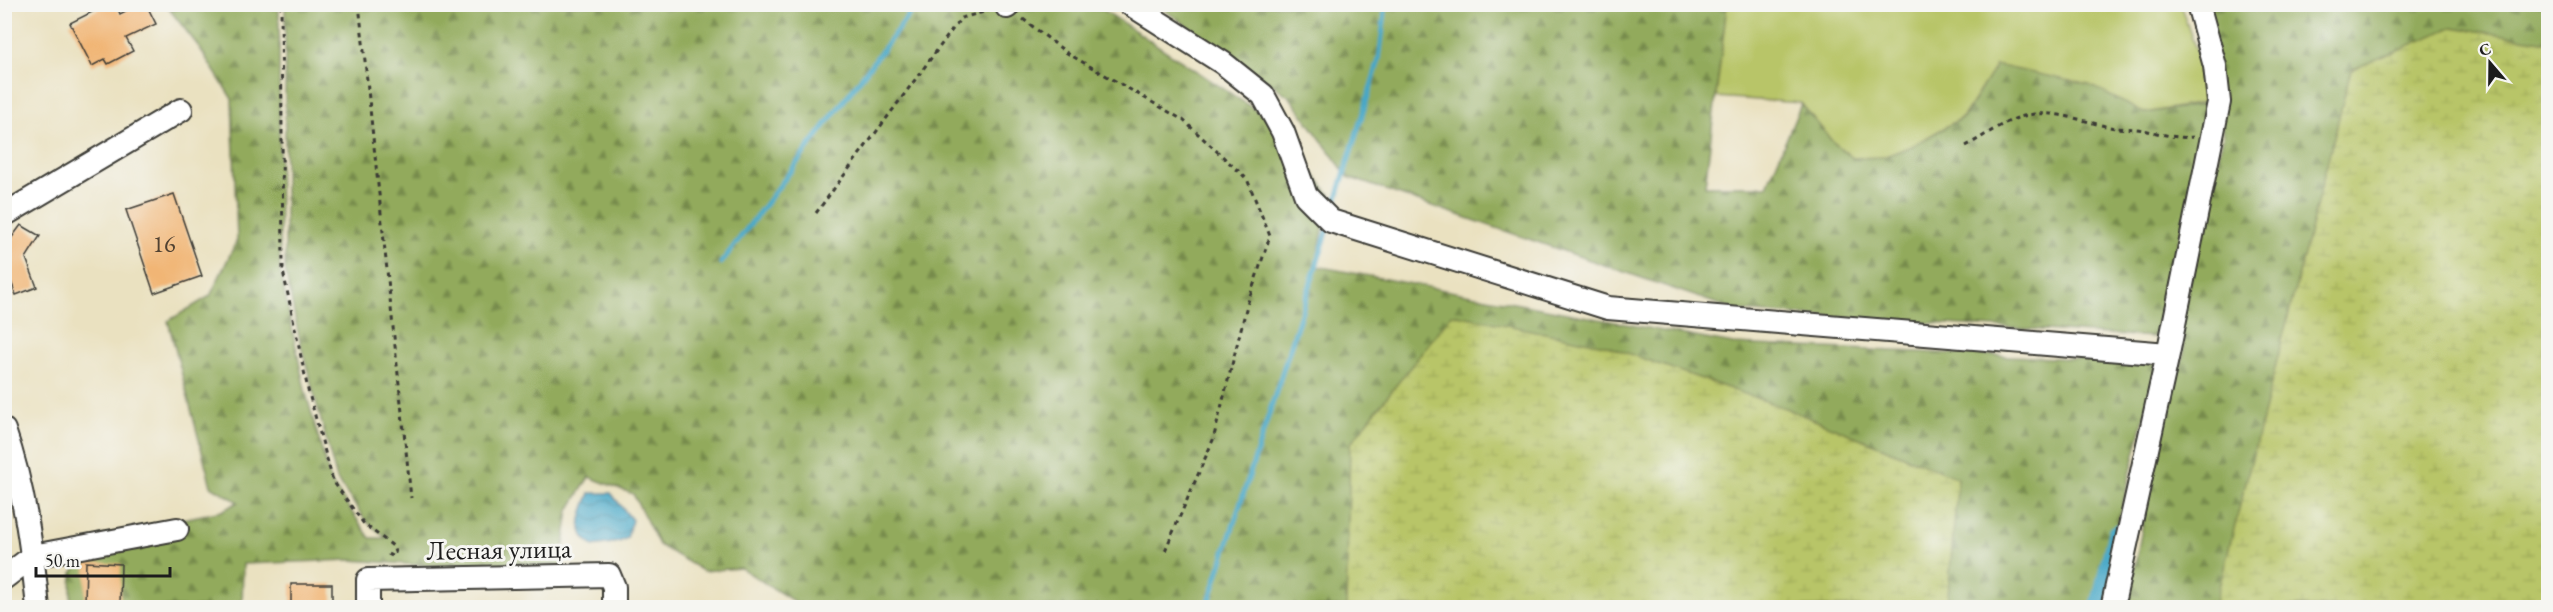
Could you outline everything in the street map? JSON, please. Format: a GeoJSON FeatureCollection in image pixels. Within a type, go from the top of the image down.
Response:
{"type":"FeatureCollection","features":[{"type":"Feature","properties":{"kind":"street"},"geometry":{"type":"LineString","coordinates":[[1130,4],[1223,63],[1263,95],[1283,132],[1306,196],[1330,221],[1608,308],[2168,354]]}},
{"type":"Feature","properties":{"kind":"street"},"geometry":{"type":"LineString","coordinates":[[2112,608],[2168,354],[2219,102],[2215,66],[2198,4]]}},
{"type":"Feature","properties":{"kind":"street"},"geometry":{"type":"LineString","coordinates":[[4,215],[181,110]]}},
{"type":"Feature","properties":{"kind":"street"},"geometry":{"type":"LineString","coordinates":[[4,430],[12,451],[33,556],[38,608]]}},
{"type":"Feature","properties":{"kind":"street"},"geometry":{"type":"LineString","coordinates":[[4,578],[33,556],[177,529]]}},
{"type":"Feature","properties":{"kind":"street","name":"Лесная улица"},"geometry":{"type":"LineString","coordinates":[[368,599],[368,580],[609,575],[614,587],[614,608]]}},
{"type":"Feature","properties":{"kind":"path"},"geometry":{"type":"LineString","coordinates":[[281,4],[283,271],[285,281],[308,390],[333,481],[364,524],[393,546],[397,558]]}},
{"type":"Feature","properties":{"kind":"path"},"geometry":{"type":"LineString","coordinates":[[359,4],[411,498]]}},
{"type":"Feature","properties":{"kind":"path"},"geometry":{"type":"LineString","coordinates":[[816,213],[961,18],[1008,6],[1067,53],[1184,120],[1247,179],[1270,236],[1247,305],[1213,440],[1164,553]]}},
{"type":"Feature","properties":{"kind":"path"},"geometry":{"type":"LineString","coordinates":[[1966,146],[2024,116],[2039,114],[2060,114],[2115,128],[2140,129],[2177,138],[2213,137]]}},
{"type":"Feature","properties":{"kind":"green space"},"geometry":{"type":"Polygon","coordinates":[[[2180,4],[2214,101],[2144,113],[2089,85],[1996,65],[1963,117],[1912,146],[1883,157],[1853,158],[1832,141],[1801,103],[1716,97],[1727,5],[2180,4]]]}},
{"type":"Feature","properties":{"kind":"green space"},"geometry":{"type":"Polygon","coordinates":[[[166,5],[279,5],[280,271],[305,390],[331,482],[370,538],[386,538],[366,521],[337,480],[300,342],[285,270],[285,5],[1096,5],[1268,118],[1330,194],[1316,266],[1733,344],[2157,364],[2098,607],[794,607],[795,602],[741,568],[703,571],[659,545],[633,494],[589,477],[569,510],[561,567],[433,566],[351,560],[243,564],[242,607],[70,608],[72,573],[100,536],[222,511],[238,502],[211,486],[168,321],[210,296],[237,240],[232,99],[199,47],[166,5]]]}},
{"type":"Feature","properties":{"kind":"green space"},"geometry":{"type":"Polygon","coordinates":[[[1157,5],[1727,5],[1705,186],[1767,186],[1801,104],[1832,141],[1853,158],[1883,157],[1912,146],[1964,117],[1996,64],[2089,84],[2144,113],[2214,103],[2154,337],[1738,311],[1348,177],[1290,97],[1157,5]]]}},
{"type":"Feature","properties":{"kind":"green space"},"geometry":{"type":"Polygon","coordinates":[[[2209,5],[2548,5],[2548,607],[2127,608],[2169,386],[2184,358],[2180,326],[2223,137],[2209,5]]]}},
{"type":"Feature","properties":{"kind":"green space"},"geometry":{"type":"Polygon","coordinates":[[[2452,27],[2548,42],[2548,607],[2214,607],[2351,70],[2452,27]]]}},
{"type":"Feature","properties":{"kind":"green space"},"geometry":{"type":"Polygon","coordinates":[[[1452,314],[1604,345],[1785,408],[1958,478],[1947,607],[1346,607],[1350,444],[1452,314]]]}},
{"type":"Feature","properties":{"kind":"water"},"geometry":{"type":"Polygon","coordinates":[[[590,493],[611,493],[632,520],[627,538],[619,542],[593,546],[587,541],[583,535],[581,522],[590,493]]]}},
{"type":"Feature","properties":{"kind":"building"},"geometry":{"type":"Polygon","coordinates":[[[108,4],[116,4],[120,14],[139,4],[146,4],[156,24],[126,38],[133,51],[108,64],[105,59],[92,66],[70,23],[108,4]]]}},
{"type":"Feature","properties":{"kind":"building"},"geometry":{"type":"Polygon","coordinates":[[[174,194],[202,276],[154,293],[126,210],[174,194]]]}},
{"type":"Feature","properties":{"kind":"building"},"geometry":{"type":"Polygon","coordinates":[[[21,225],[40,236],[26,258],[37,287],[16,295],[4,262],[4,248],[21,225]]]}},
{"type":"Feature","properties":{"kind":"building"},"geometry":{"type":"Polygon","coordinates":[[[86,562],[121,564],[120,604],[85,603],[86,562]]]}},
{"type":"Feature","properties":{"kind":"building"},"geometry":{"type":"Polygon","coordinates":[[[291,584],[332,584],[332,608],[291,608],[291,584]]]}},
{"type":"Feature","properties":{"kind":"waterway"},"geometry":{"type":"LineString","coordinates":[[721,263],[917,4]]}},
{"type":"Feature","properties":{"kind":"waterway"},"geometry":{"type":"LineString","coordinates":[[1332,214],[1379,60],[1386,4]]}},
{"type":"Feature","properties":{"kind":"waterway"},"geometry":{"type":"LineString","coordinates":[[1207,608],[1329,226]]}},
{"type":"Feature","properties":{"kind":"waterway"},"geometry":{"type":"LineString","coordinates":[[2100,608],[2117,534]]}}]}
